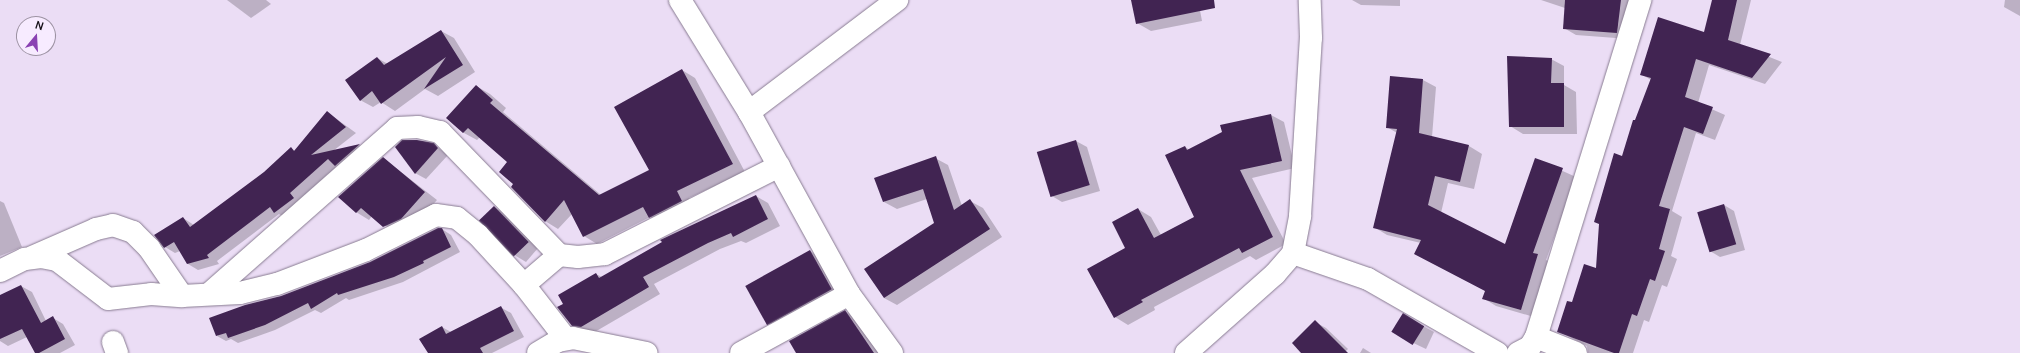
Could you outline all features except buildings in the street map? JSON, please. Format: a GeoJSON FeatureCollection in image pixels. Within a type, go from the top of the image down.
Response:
{"type":"FeatureCollection","features":[{"type":"Feature","properties":{"kind":"street"},"geometry":{"type":"LineString","coordinates":[[680,0],[749,112],[849,294],[892,353]]}},
{"type":"Feature","properties":{"kind":"street"},"geometry":{"type":"LineString","coordinates":[[749,112],[897,0]]}},
{"type":"Feature","properties":{"kind":"street"},"geometry":{"type":"LineString","coordinates":[[1186,353],[1275,274],[1293,253],[1300,216],[1311,38],[1310,0]]}},
{"type":"Feature","properties":{"kind":"street"},"geometry":{"type":"LineString","coordinates":[[1518,353],[1530,347],[1536,337],[1640,0]]}},
{"type":"Feature","properties":{"kind":"street"},"geometry":{"type":"LineString","coordinates":[[209,294],[397,128],[418,127],[440,132],[559,255],[578,257],[605,254],[778,166]]}},
{"type":"Feature","properties":{"kind":"street"},"geometry":{"type":"LineString","coordinates":[[25,260],[41,257],[57,260],[108,299],[151,294],[182,296],[240,293],[277,284],[366,250],[436,215],[457,218],[502,258],[566,339]]}},
{"type":"Feature","properties":{"kind":"street"},"geometry":{"type":"LineString","coordinates":[[0,271],[96,229],[113,225],[133,232],[149,248],[182,296]]}},
{"type":"Feature","properties":{"kind":"street"},"geometry":{"type":"LineString","coordinates":[[1293,253],[1368,279],[1497,353]]}},
{"type":"Feature","properties":{"kind":"street"},"geometry":{"type":"LineString","coordinates":[[524,285],[559,255]]}},
{"type":"Feature","properties":{"kind":"street"},"geometry":{"type":"LineString","coordinates":[[742,353],[849,294]]}},
{"type":"Feature","properties":{"kind":"street"},"geometry":{"type":"LineString","coordinates":[[1536,337],[1576,353]]}},
{"type":"Feature","properties":{"kind":"street"},"geometry":{"type":"LineString","coordinates":[[538,353],[558,341],[566,339],[646,353]]}}]}
